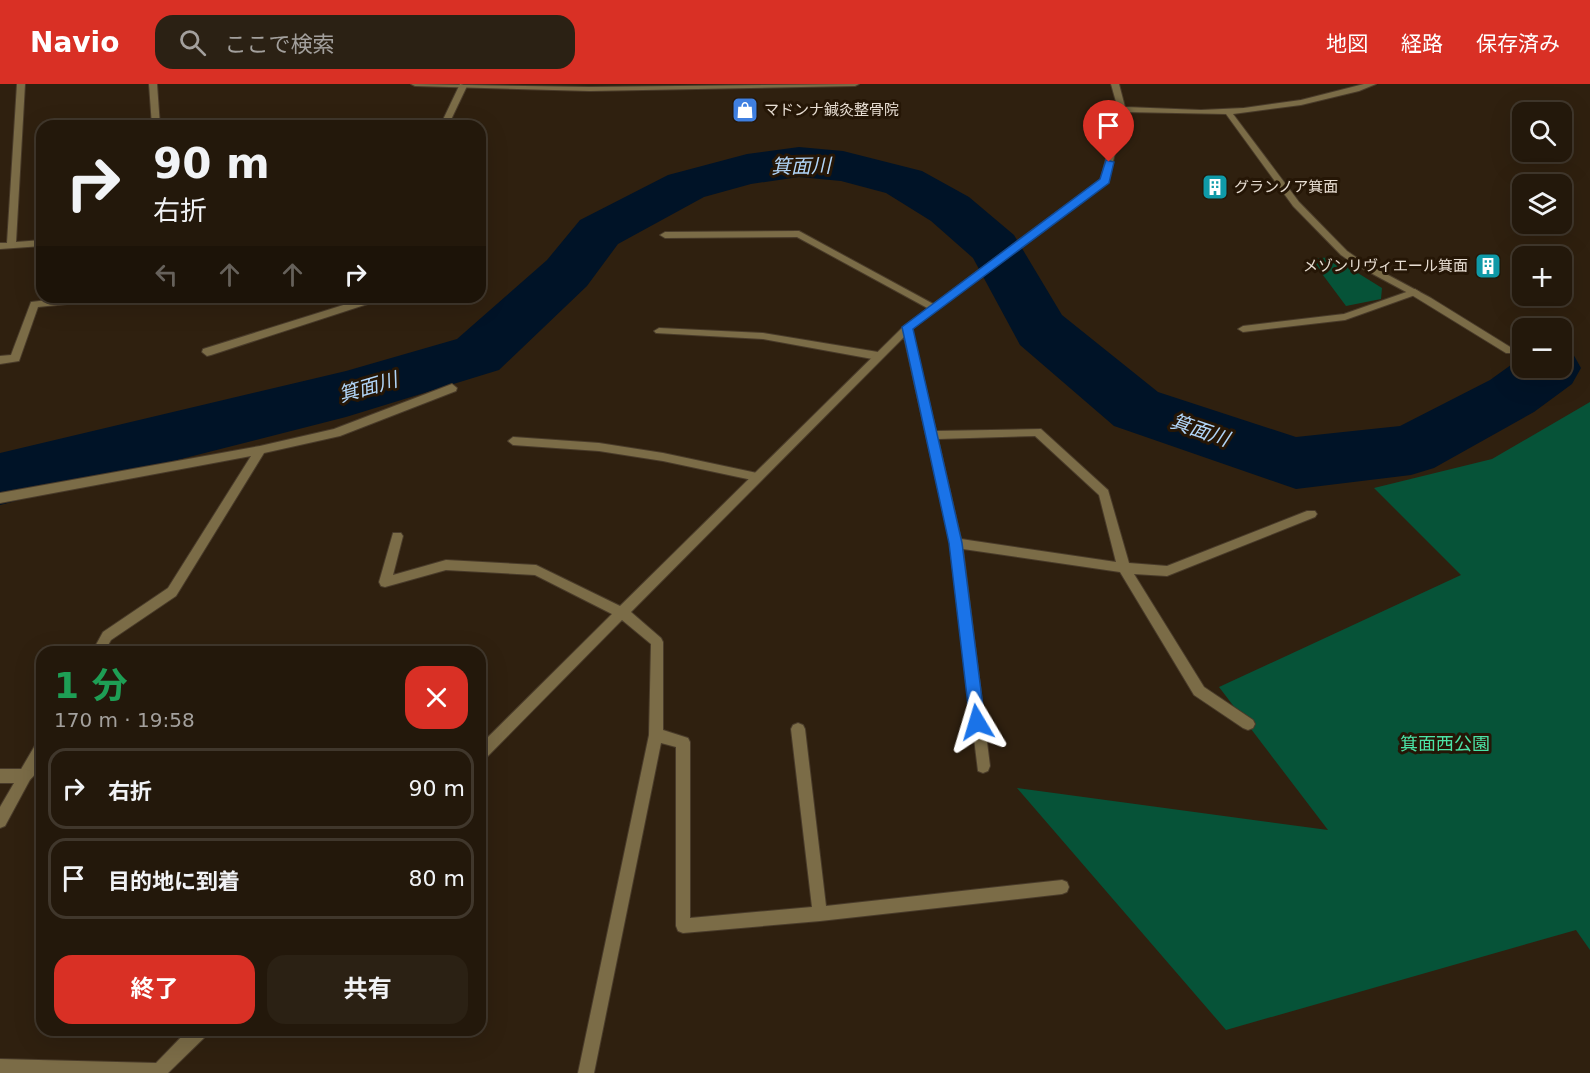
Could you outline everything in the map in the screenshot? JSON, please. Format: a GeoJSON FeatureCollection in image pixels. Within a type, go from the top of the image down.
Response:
{"type":"FeatureCollection","features":[{"type":"Feature","properties":{"kind":"street"},"geometry":{"type":"LineString","coordinates":[[11,245],[21,84]]}},
{"type":"Feature","properties":{"kind":"street"},"geometry":{"type":"LineString","coordinates":[[153,84],[156,120]]}},
{"type":"Feature","properties":{"kind":"street"},"geometry":{"type":"LineString","coordinates":[[415,84],[590,89],[855,84]]}},
{"type":"Feature","properties":{"kind":"street"},"geometry":{"type":"LineString","coordinates":[[486,748],[907,327],[1024,243],[1105,180],[1122,109],[1115,84]]}},
{"type":"Feature","properties":{"kind":"street"},"geometry":{"type":"LineString","coordinates":[[1122,109],[1228,112],[1268,107],[1354,90],[1372,84]]}},
{"type":"Feature","properties":{"kind":"street"},"geometry":{"type":"LineString","coordinates":[[447,120],[463,86]]}},
{"type":"Feature","properties":{"kind":"street"},"geometry":{"type":"LineString","coordinates":[[1228,112],[1273,176],[1314,224],[1346,255],[1371,271],[1415,292],[1510,350]]}},
{"type":"Feature","properties":{"kind":"street"},"geometry":{"type":"LineString","coordinates":[[665,235],[799,234],[934,308]]}},
{"type":"Feature","properties":{"kind":"street"},"geometry":{"type":"LineString","coordinates":[[0,246],[36,243]]}},
{"type":"Feature","properties":{"kind":"street"},"geometry":{"type":"LineString","coordinates":[[1243,329],[1345,317],[1415,292]]}},
{"type":"Feature","properties":{"kind":"street"},"geometry":{"type":"LineString","coordinates":[[0,360],[15,358],[34,304],[44,303]]}},
{"type":"Feature","properties":{"kind":"street"},"geometry":{"type":"LineString","coordinates":[[207,352],[361,303]]}},
{"type":"Feature","properties":{"kind":"street"},"geometry":{"type":"LineString","coordinates":[[907,327],[956,543],[982,766]]}},
{"type":"Feature","properties":{"kind":"street"},"geometry":{"type":"LineString","coordinates":[[659,331],[762,336],[878,356]]}},
{"type":"Feature","properties":{"kind":"street"},"geometry":{"type":"LineString","coordinates":[[0,498],[260,450],[336,433],[452,388]]}},
{"type":"Feature","properties":{"kind":"street"},"geometry":{"type":"LineString","coordinates":[[931,435],[1036,432],[1104,493],[1124,568],[1199,691],[1248,724]]}},
{"type":"Feature","properties":{"kind":"street"},"geometry":{"type":"LineString","coordinates":[[513,441],[599,447],[663,457],[757,477]]}},
{"type":"Feature","properties":{"kind":"street"},"geometry":{"type":"LineString","coordinates":[[101,646],[107,636],[172,592],[260,450]]}},
{"type":"Feature","properties":{"kind":"street"},"geometry":{"type":"LineString","coordinates":[[956,543],[1124,568],[1167,571],[1311,514]]}},
{"type":"Feature","properties":{"kind":"street"},"geometry":{"type":"LineString","coordinates":[[397,536],[385,582],[446,565],[536,570],[623,613],[657,642],[656,735],[586,1073]]}},
{"type":"Feature","properties":{"kind":"street"},"geometry":{"type":"LineString","coordinates":[[798,729],[820,914]]}},
{"type":"Feature","properties":{"kind":"street"},"geometry":{"type":"LineString","coordinates":[[656,735],[683,742],[682,926],[820,914],[1062,887]]}},
{"type":"Feature","properties":{"kind":"street"},"geometry":{"type":"LineString","coordinates":[[0,821],[36,757]]}},
{"type":"Feature","properties":{"kind":"street"},"geometry":{"type":"LineString","coordinates":[[0,776],[25,776]]}},
{"type":"Feature","properties":{"kind":"street"},"geometry":{"type":"LineString","coordinates":[[0,1068],[158,1072],[194,1036]]}},
{"type":"Feature","properties":{"kind":"green space"},"geometry":{"type":"Polygon","coordinates":[[[1332,257],[1382,288],[1381,299],[1346,306],[1311,259],[1332,257]]]}},
{"type":"Feature","properties":{"kind":"green space","name":"箕面西公園"},"geometry":{"type":"Polygon","coordinates":[[[1590,402],[1590,950],[1576,930],[1226,1030],[1017,788],[1328,830],[1219,687],[1461,575],[1374,488],[1492,459],[1590,402]]]}},
{"type":"Feature","properties":{"kind":"waterway","name":"箕面川"},"geometry":{"type":"LineString","coordinates":[[0,479],[346,394],[478,355],[567,273],[599,232],[686,186],[747,169],[799,162],[843,166],[904,182],[950,209],[995,248],[1041,330],[1136,409],[1296,463],[1411,450],[1512,396],[1536,378]]}},
{"type":"Feature","properties":{"kind":"place","name":"マドンナ鍼灸整骨院"},"geometry":{"type":"Point","coordinates":[745,110]}},
{"type":"Feature","properties":{"kind":"place","name":"グランノア箕面"},"geometry":{"type":"Point","coordinates":[1215,187]}},
{"type":"Feature","properties":{"kind":"place","name":"メゾンリヴィエール箕面"},"geometry":{"type":"Point","coordinates":[1488,266]}},
{"type":"Feature","properties":{"kind":"route"},"geometry":{"type":"LineString","coordinates":[[977,722],[956,543],[907,327],[1024,243],[1105,180],[1109,162]]}}]}
